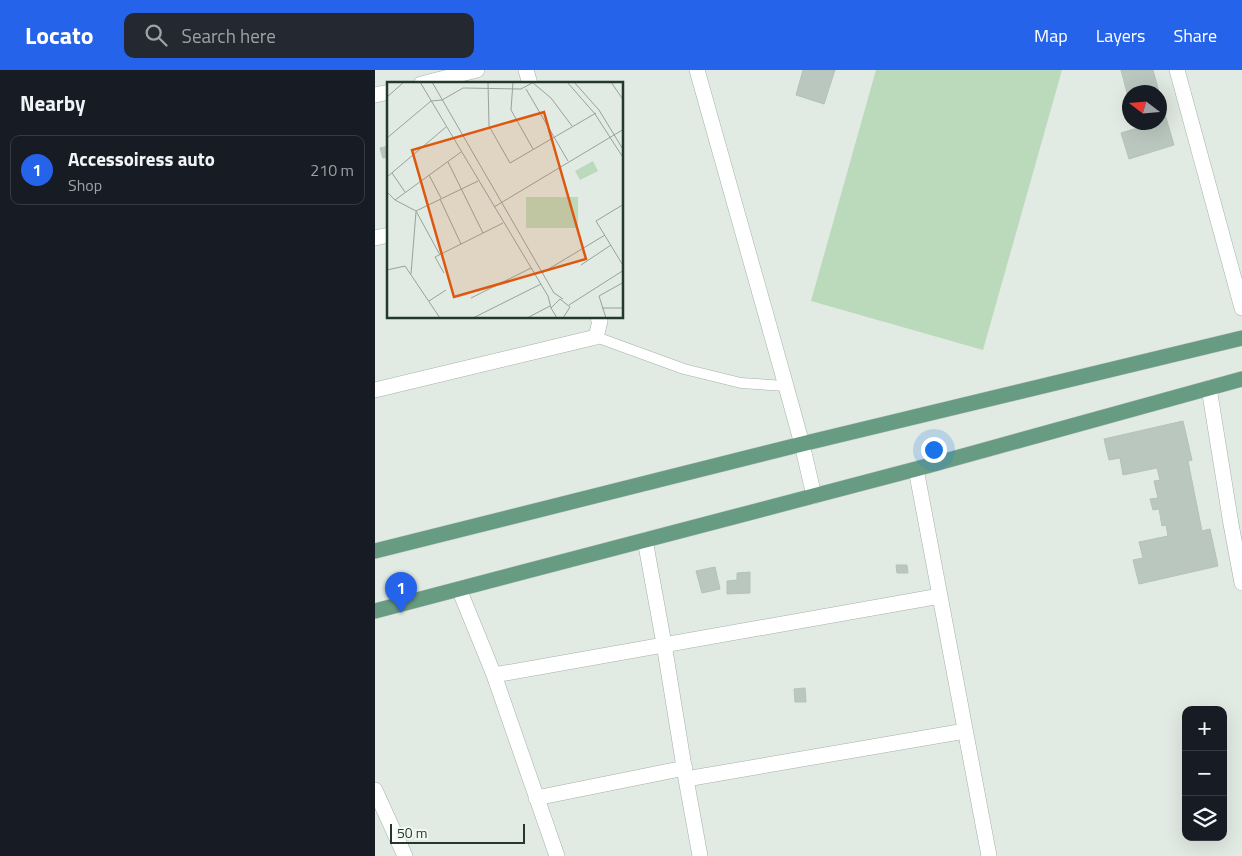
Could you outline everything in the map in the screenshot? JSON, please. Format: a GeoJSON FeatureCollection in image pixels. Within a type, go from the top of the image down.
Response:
{"type":"FeatureCollection","features":[{"type":"Feature","properties":{"kind":"main road"},"geometry":{"type":"LineString","coordinates":[[375,551],[802,444],[1242,338]]}},
{"type":"Feature","properties":{"kind":"main road"},"geometry":{"type":"LineString","coordinates":[[375,611],[916,469],[1242,379]]}},
{"type":"Feature","properties":{"kind":"street"},"geometry":{"type":"LineString","coordinates":[[429,82],[477,70]]}},
{"type":"Feature","properties":{"kind":"street"},"geometry":{"type":"LineString","coordinates":[[697,70],[802,444],[814,496]]}},
{"type":"Feature","properties":{"kind":"street"},"geometry":{"type":"LineString","coordinates":[[1177,70],[1242,308]]}},
{"type":"Feature","properties":{"kind":"street"},"geometry":{"type":"LineString","coordinates":[[375,390],[596,337],[599,319]]}},
{"type":"Feature","properties":{"kind":"street"},"geometry":{"type":"LineString","coordinates":[[1209,388],[1242,583]]}},
{"type":"Feature","properties":{"kind":"street"},"geometry":{"type":"LineString","coordinates":[[916,469],[989,856]]}},
{"type":"Feature","properties":{"kind":"street"},"geometry":{"type":"LineString","coordinates":[[645,540],[700,856]]}},
{"type":"Feature","properties":{"kind":"street"},"geometry":{"type":"LineString","coordinates":[[459,589],[494,675],[557,856]]}},
{"type":"Feature","properties":{"kind":"street"},"geometry":{"type":"LineString","coordinates":[[494,675],[940,596]]}},
{"type":"Feature","properties":{"kind":"street"},"geometry":{"type":"LineString","coordinates":[[536,798],[965,730]]}},
{"type":"Feature","properties":{"kind":"street"},"geometry":{"type":"LineString","coordinates":[[375,790],[405,856]]}},
{"type":"Feature","properties":{"kind":"lane"},"geometry":{"type":"LineString","coordinates":[[596,337],[685,368],[741,384],[786,386]]}},
{"type":"Feature","properties":{"kind":"green space"},"geometry":{"type":"Polygon","coordinates":[[[876,70],[1062,70],[983,350],[811,301],[876,70]]]}},
{"type":"Feature","properties":{"kind":"building"},"geometry":{"type":"Polygon","coordinates":[[[803,70],[835,70],[824,104],[796,95],[803,70]]]}},
{"type":"Feature","properties":{"kind":"building"},"geometry":{"type":"Polygon","coordinates":[[[1121,70],[1153,70],[1157,85],[1125,85],[1121,70]]]}},
{"type":"Feature","properties":{"kind":"building"},"geometry":{"type":"Polygon","coordinates":[[[1167,121],[1174,145],[1129,159],[1121,133],[1131,130],[1167,130],[1167,121]]]}},
{"type":"Feature","properties":{"kind":"building"},"geometry":{"type":"Polygon","coordinates":[[[387,146],[387,157],[383,158],[380,148],[387,146]]]}},
{"type":"Feature","properties":{"kind":"building"},"geometry":{"type":"Polygon","coordinates":[[[1183,421],[1192,460],[1188,461],[1202,531],[1210,529],[1218,566],[1139,584],[1133,560],[1143,558],[1139,542],[1168,536],[1166,525],[1162,526],[1159,509],[1153,510],[1150,499],[1158,498],[1154,481],[1160,480],[1157,468],[1123,475],[1120,458],[1109,460],[1104,439],[1183,421]]]}},
{"type":"Feature","properties":{"kind":"building"},"geometry":{"type":"Polygon","coordinates":[[[896,565],[907,565],[908,573],[897,573],[896,565]]]}},
{"type":"Feature","properties":{"kind":"building"},"geometry":{"type":"Polygon","coordinates":[[[715,567],[720,589],[702,593],[696,571],[715,567]]]}},
{"type":"Feature","properties":{"kind":"building"},"geometry":{"type":"Polygon","coordinates":[[[750,572],[750,593],[727,594],[727,581],[737,580],[737,573],[750,572]]]}},
{"type":"Feature","properties":{"kind":"building"},"geometry":{"type":"Polygon","coordinates":[[[805,688],[806,702],[795,702],[794,689],[805,688]]]}},
{"type":"Feature","properties":{"kind":"place","name":"Accessoiress auto"},"geometry":{"type":"Point","coordinates":[401,613]}}]}
